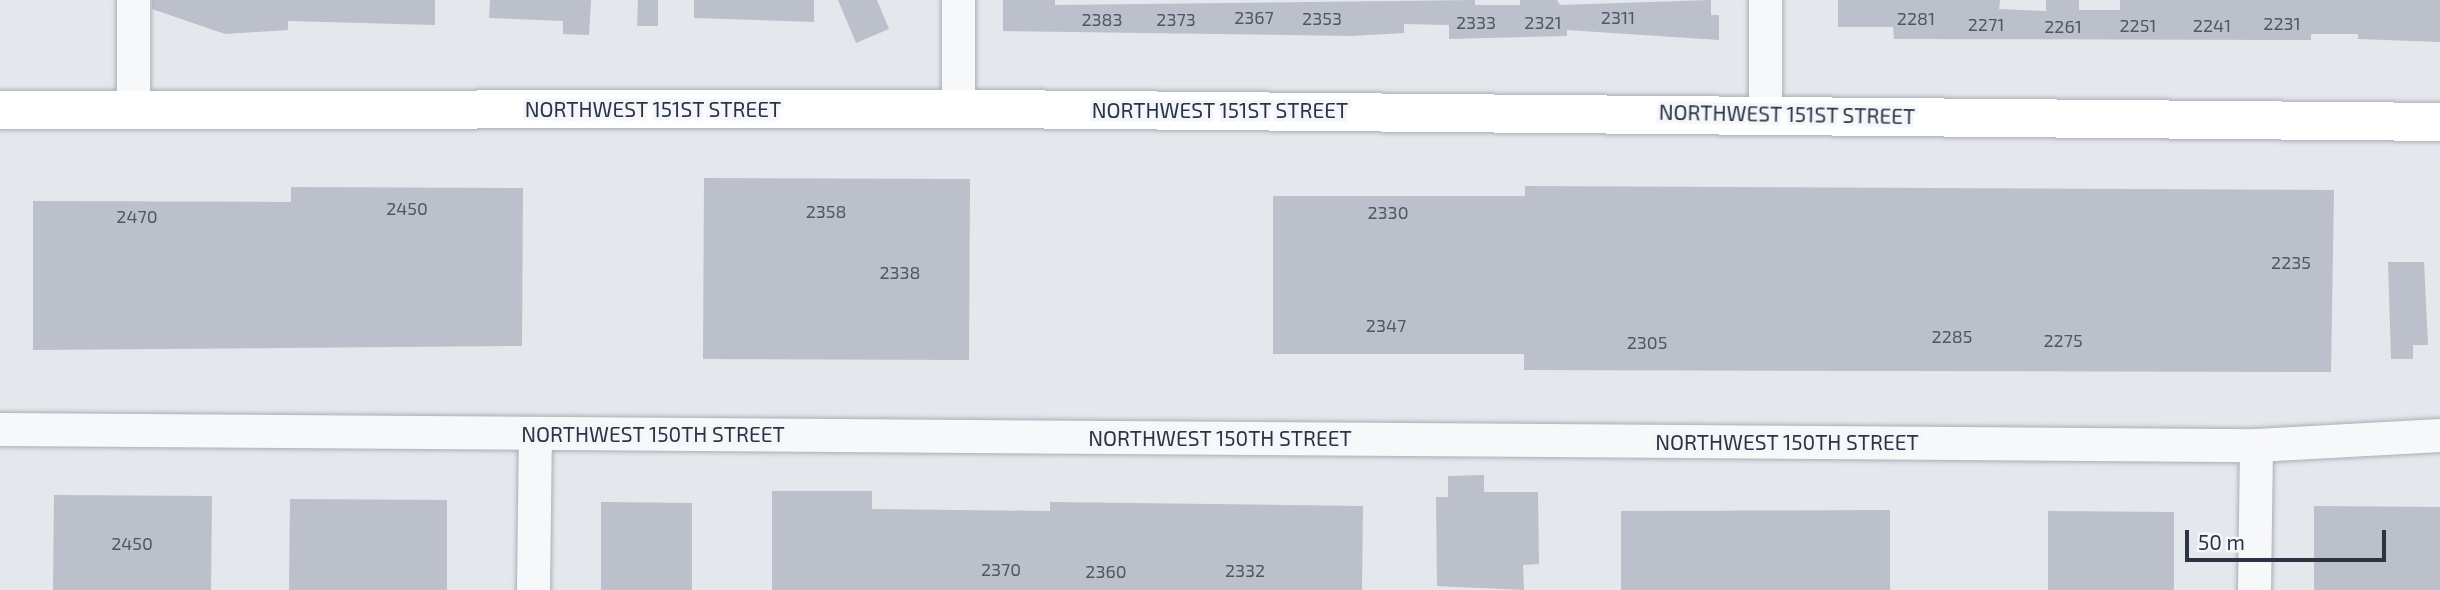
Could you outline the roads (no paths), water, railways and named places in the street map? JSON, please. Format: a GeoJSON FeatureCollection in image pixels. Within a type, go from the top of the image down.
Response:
{"type":"FeatureCollection","features":[{"type":"Feature","properties":{"kind":"street"},"geometry":{"type":"LineString","coordinates":[[133,0],[133,109]]}},
{"type":"Feature","properties":{"kind":"street"},"geometry":{"type":"LineString","coordinates":[[958,0],[958,108]]}},
{"type":"Feature","properties":{"kind":"street"},"geometry":{"type":"LineString","coordinates":[[1765,0],[1765,114]]}},
{"type":"Feature","properties":{"kind":"street","name":"NORTHWEST 151ST STREET"},"geometry":{"type":"LineString","coordinates":[[0,110],[958,108],[2440,122]]}},
{"type":"Feature","properties":{"kind":"street","name":"NORTHWEST 150TH STREET"},"geometry":{"type":"LineString","coordinates":[[0,429],[2256,445],[2440,435]]}},
{"type":"Feature","properties":{"kind":"street"},"geometry":{"type":"LineString","coordinates":[[533,590],[535,433]]}},
{"type":"Feature","properties":{"kind":"street"},"geometry":{"type":"LineString","coordinates":[[2254,590],[2256,445]]}}]}
